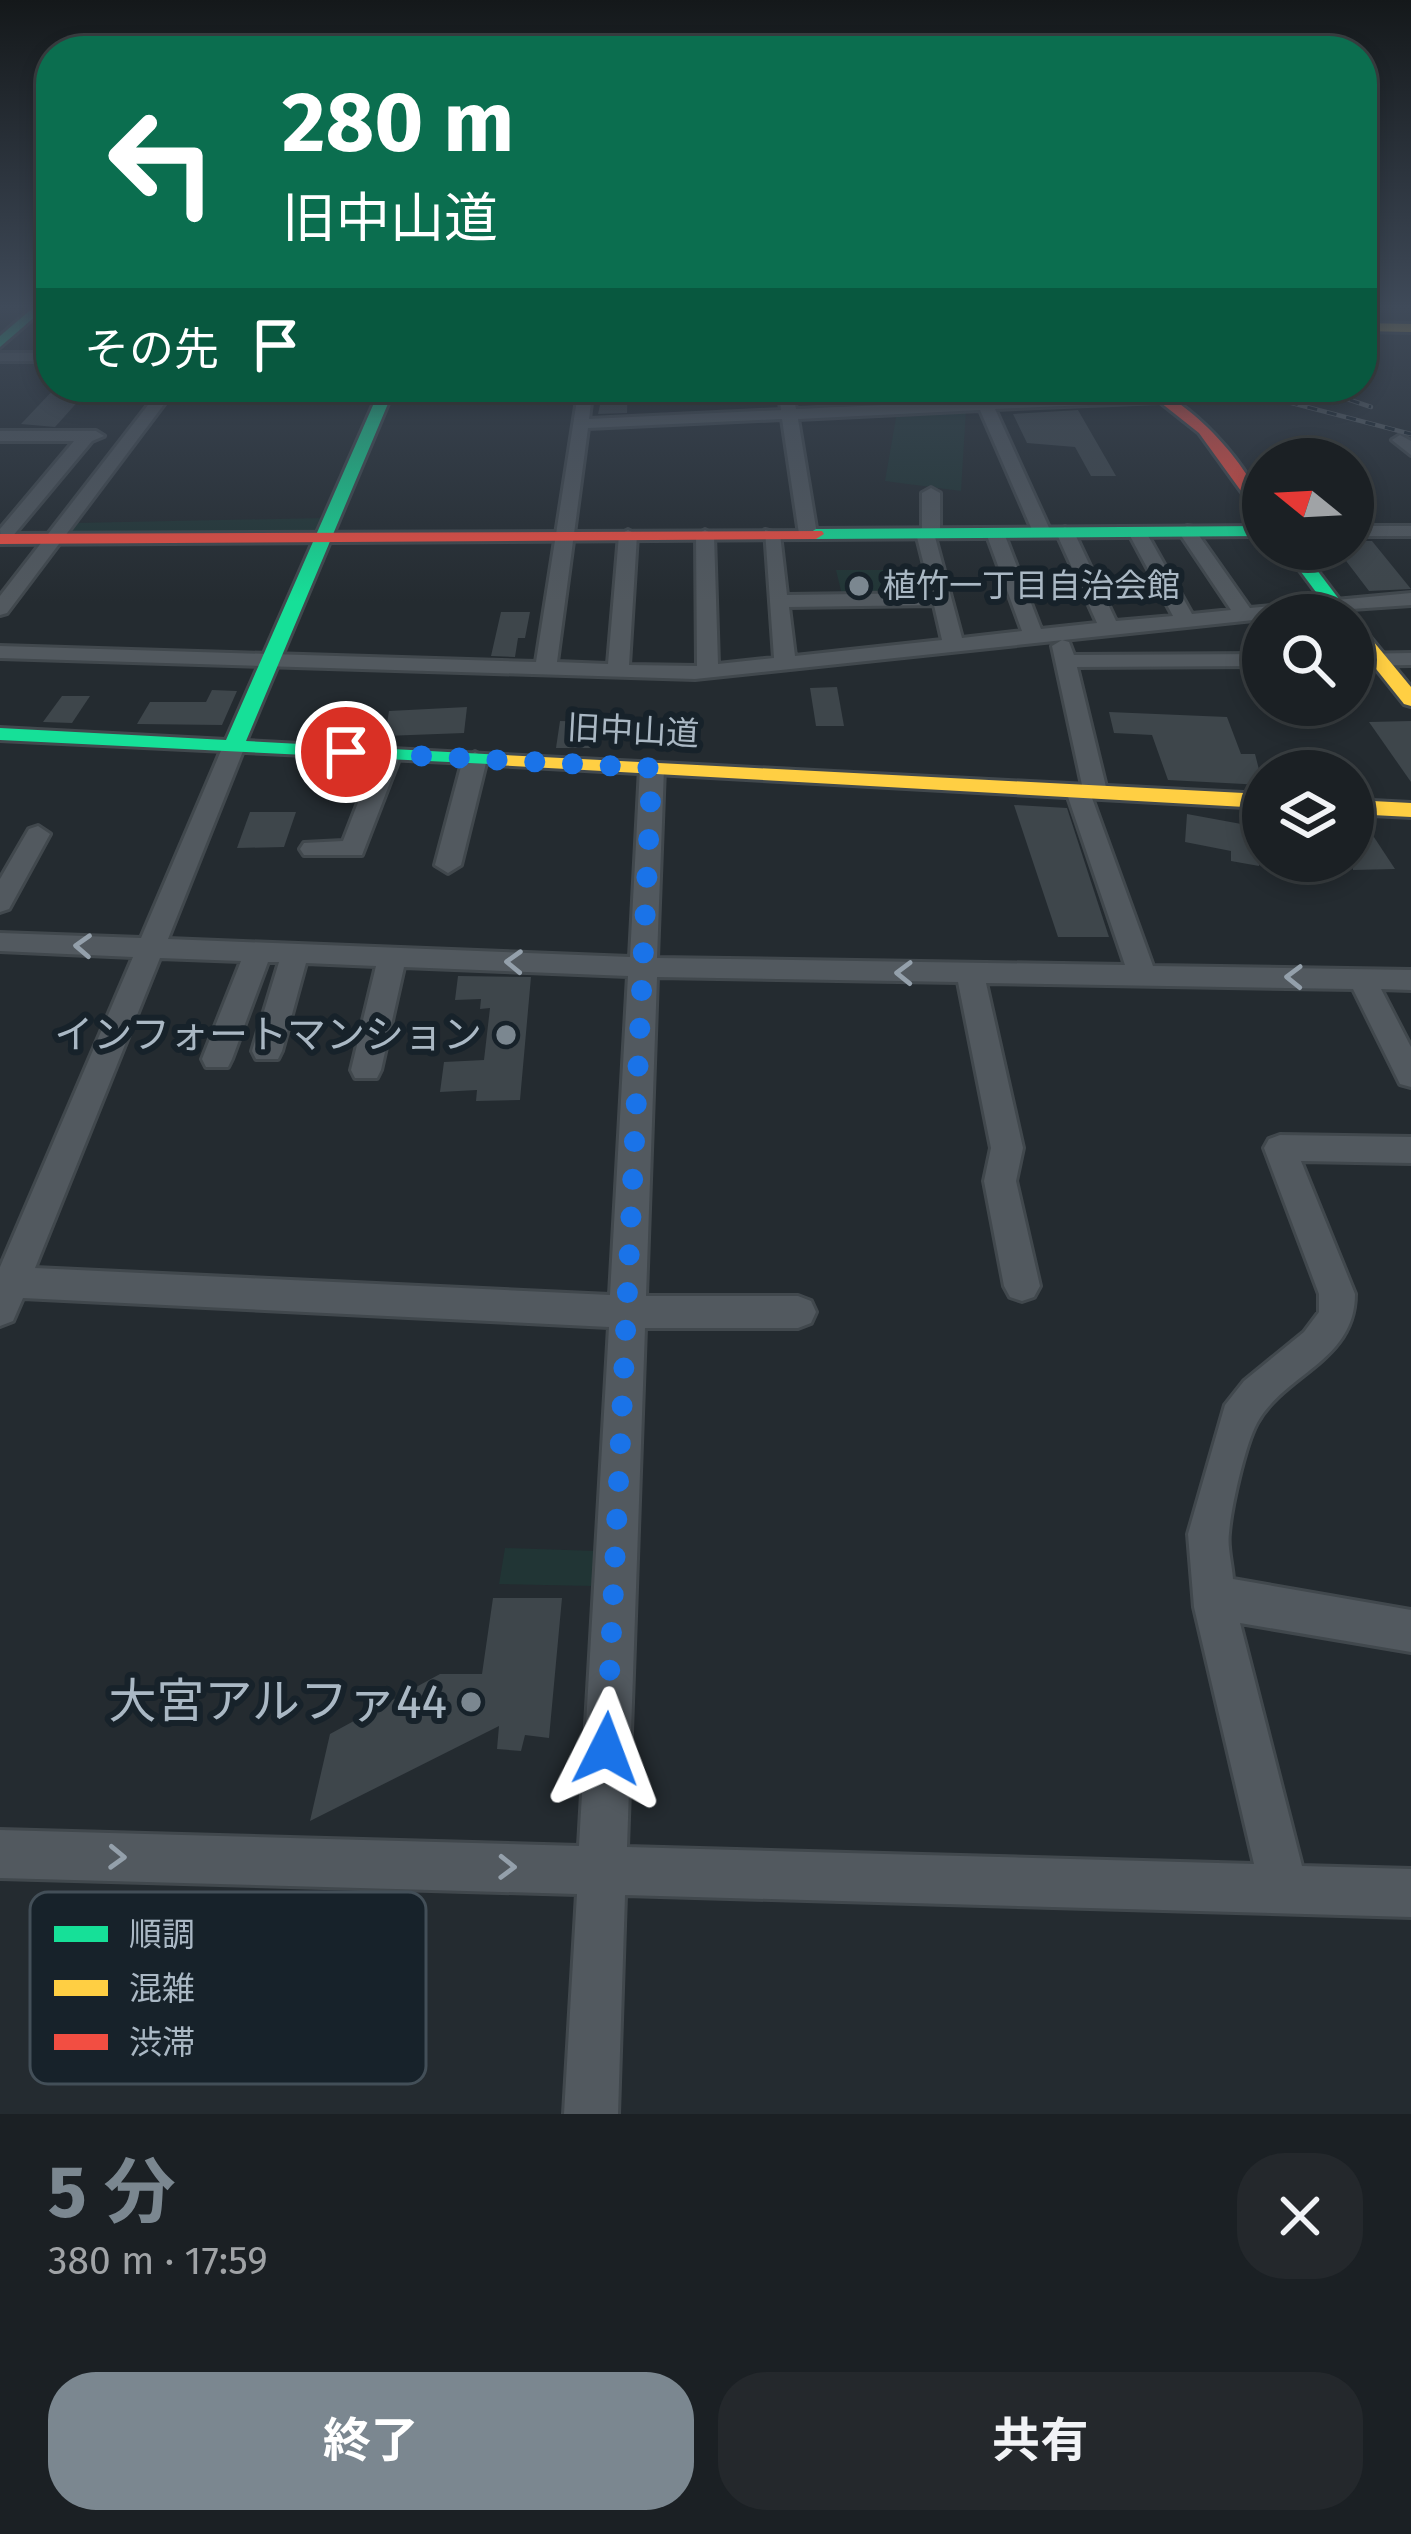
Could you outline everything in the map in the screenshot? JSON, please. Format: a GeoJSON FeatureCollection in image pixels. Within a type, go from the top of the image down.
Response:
{"type":"FeatureCollection","features":[{"type":"Feature","properties":{"kind":"street"},"geometry":{"type":"LineString","coordinates":[[0,609],[156,406]]}},
{"type":"Feature","properties":{"kind":"street"},"geometry":{"type":"LineString","coordinates":[[380,406],[4,1291],[625,1312],[798,1312]]}},
{"type":"Feature","properties":{"kind":"street"},"geometry":{"type":"LineString","coordinates":[[546,669],[584,406]]}},
{"type":"Feature","properties":{"kind":"street"},"geometry":{"type":"LineString","coordinates":[[788,406],[808,534]]}},
{"type":"Feature","properties":{"kind":"street"},"geometry":{"type":"LineString","coordinates":[[986,406],[1109,628]]}},
{"type":"Feature","properties":{"kind":"street"},"geometry":{"type":"LineString","coordinates":[[582,424],[990,406]]}},
{"type":"Feature","properties":{"kind":"street"},"geometry":{"type":"LineString","coordinates":[[1173,406],[1204,430],[1242,482]]}},
{"type":"Feature","properties":{"kind":"street"},"geometry":{"type":"LineString","coordinates":[[0,436],[133,435]]}},
{"type":"Feature","properties":{"kind":"street"},"geometry":{"type":"LineString","coordinates":[[0,539],[87,436]]}},
{"type":"Feature","properties":{"kind":"street"},"geometry":{"type":"LineString","coordinates":[[931,493],[928,533],[954,646]]}},
{"type":"Feature","properties":{"kind":"street"},"geometry":{"type":"LineString","coordinates":[[0,539],[1242,531]]}},
{"type":"Feature","properties":{"kind":"street"},"geometry":{"type":"LineString","coordinates":[[1374,531],[1411,531]]}},
{"type":"Feature","properties":{"kind":"street"},"geometry":{"type":"LineString","coordinates":[[1137,532],[1186,621]]}},
{"type":"Feature","properties":{"kind":"street"},"geometry":{"type":"LineString","coordinates":[[1187,532],[1242,612]]}},
{"type":"Feature","properties":{"kind":"street"},"geometry":{"type":"LineString","coordinates":[[995,533],[1034,637]]}},
{"type":"Feature","properties":{"kind":"street"},"geometry":{"type":"LineString","coordinates":[[771,534],[784,664]]}},
{"type":"Feature","properties":{"kind":"street"},"geometry":{"type":"LineString","coordinates":[[618,671],[628,535]]}},
{"type":"Feature","properties":{"kind":"street"},"geometry":{"type":"LineString","coordinates":[[705,535],[708,672]]}},
{"type":"Feature","properties":{"kind":"street"},"geometry":{"type":"LineString","coordinates":[[1308,570],[1326,594]]}},
{"type":"Feature","properties":{"kind":"street"},"geometry":{"type":"LineString","coordinates":[[778,601],[942,599]]}},
{"type":"Feature","properties":{"kind":"street"},"geometry":{"type":"LineString","coordinates":[[1374,609],[1411,599]]}},
{"type":"Feature","properties":{"kind":"street"},"geometry":{"type":"LineString","coordinates":[[0,652],[708,672],[1242,615]]}},
{"type":"Feature","properties":{"kind":"street"},"geometry":{"type":"LineString","coordinates":[[1059,634],[1086,791],[1143,976]]}},
{"type":"Feature","properties":{"kind":"street"},"geometry":{"type":"LineString","coordinates":[[1374,659],[1411,659]]}},
{"type":"Feature","properties":{"kind":"street"},"geometry":{"type":"LineString","coordinates":[[1067,661],[1242,660]]}},
{"type":"Feature","properties":{"kind":"street"},"geometry":{"type":"LineString","coordinates":[[1374,667],[1411,700]]}},
{"type":"Feature","properties":{"kind":"street","name":"旧中山道"},"geometry":{"type":"LineString","coordinates":[[0,734],[1242,800]]}},
{"type":"Feature","properties":{"kind":"street"},"geometry":{"type":"LineString","coordinates":[[313,848],[353,849],[389,754]]}},
{"type":"Feature","properties":{"kind":"street"},"geometry":{"type":"LineString","coordinates":[[448,865],[476,759]]}},
{"type":"Feature","properties":{"kind":"street"},"geometry":{"type":"LineString","coordinates":[[590,2114],[652,768]]}},
{"type":"Feature","properties":{"kind":"street"},"geometry":{"type":"LineString","coordinates":[[1374,808],[1411,810]]}},
{"type":"Feature","properties":{"kind":"street"},"geometry":{"type":"LineString","coordinates":[[0,903],[38,834]]}},
{"type":"Feature","properties":{"kind":"street"},"geometry":{"type":"LineString","coordinates":[[0,942],[644,967],[1411,980]]}},
{"type":"Feature","properties":{"kind":"street"},"geometry":{"type":"LineString","coordinates":[[217,1059],[258,953]]}},
{"type":"Feature","properties":{"kind":"street"},"geometry":{"type":"LineString","coordinates":[[267,1051],[295,955]]}},
{"type":"Feature","properties":{"kind":"street"},"geometry":{"type":"LineString","coordinates":[[366,1070],[392,958]]}},
{"type":"Feature","properties":{"kind":"street"},"geometry":{"type":"LineString","coordinates":[[970,974],[1007,1148],[1000,1180],[1022,1286]]}},
{"type":"Feature","properties":{"kind":"street"},"geometry":{"type":"LineString","coordinates":[[1361,979],[1411,1076]]}},
{"type":"Feature","properties":{"kind":"street"},"geometry":{"type":"LineString","coordinates":[[1284,1889],[1214,1597],[1208,1534],[1238,1418],[1257,1394],[1317,1344],[1337,1316],[1337,1294],[1280,1148],[1411,1150]]}},
{"type":"Feature","properties":{"kind":"street"},"geometry":{"type":"LineString","coordinates":[[1214,1597],[1411,1631]]}},
{"type":"Feature","properties":{"kind":"street"},"geometry":{"type":"LineString","coordinates":[[0,1854],[1411,1893]]}},
{"type":"Feature","properties":{"kind":"green space"},"geometry":{"type":"Polygon","coordinates":[[[966,409],[961,491],[885,481],[897,412],[966,409]]]}},
{"type":"Feature","properties":{"kind":"green space"},"geometry":{"type":"Polygon","coordinates":[[[324,518],[316,535],[62,536],[74,523],[324,518]]]}},
{"type":"Feature","properties":{"kind":"green space"},"geometry":{"type":"Polygon","coordinates":[[[836,570],[929,570],[936,598],[843,599],[836,570]]]}},
{"type":"Feature","properties":{"kind":"green space"},"geometry":{"type":"Polygon","coordinates":[[[505,1548],[596,1551],[594,1586],[499,1584],[505,1548]]]}},
{"type":"Feature","properties":{"kind":"building"},"geometry":{"type":"Polygon","coordinates":[[[38,406],[74,406],[55,427],[21,424],[38,406]]]}},
{"type":"Feature","properties":{"kind":"building"},"geometry":{"type":"Polygon","coordinates":[[[600,406],[627,406],[627,413],[598,414],[600,406]]]}},
{"type":"Feature","properties":{"kind":"building"},"geometry":{"type":"Polygon","coordinates":[[[1078,410],[1116,476],[1091,476],[1075,447],[1027,443],[1013,414],[1078,410]]]}},
{"type":"Feature","properties":{"kind":"building"},"geometry":{"type":"Polygon","coordinates":[[[1374,543],[1411,589],[1369,591],[1353,570],[1374,570],[1374,543]]]}},
{"type":"Feature","properties":{"kind":"building"},"geometry":{"type":"Polygon","coordinates":[[[501,612],[530,612],[515,657],[491,656],[501,612]]]}},
{"type":"Feature","properties":{"kind":"building"},"geometry":{"type":"Polygon","coordinates":[[[837,687],[844,726],[816,726],[810,688],[837,687]]]}},
{"type":"Feature","properties":{"kind":"building"},"geometry":{"type":"Polygon","coordinates":[[[212,690],[237,691],[222,725],[137,724],[150,702],[206,702],[212,690]]]}},
{"type":"Feature","properties":{"kind":"building"},"geometry":{"type":"Polygon","coordinates":[[[62,696],[90,696],[72,723],[43,722],[62,696]]]}},
{"type":"Feature","properties":{"kind":"building"},"geometry":{"type":"Polygon","coordinates":[[[467,707],[464,733],[385,736],[389,711],[467,707]]]}},
{"type":"Feature","properties":{"kind":"building"},"geometry":{"type":"Polygon","coordinates":[[[1109,712],[1227,717],[1242,754],[1242,784],[1168,780],[1152,735],[1114,733],[1109,712]]]}},
{"type":"Feature","properties":{"kind":"building"},"geometry":{"type":"Polygon","coordinates":[[[560,721],[601,722],[597,748],[556,748],[560,721]]]}},
{"type":"Feature","properties":{"kind":"building"},"geometry":{"type":"Polygon","coordinates":[[[1411,721],[1411,782],[1372,726],[1374,722],[1411,721]]]}},
{"type":"Feature","properties":{"kind":"building"},"geometry":{"type":"Polygon","coordinates":[[[1014,805],[1067,808],[1109,937],[1058,937],[1014,805]]]}},
{"type":"Feature","properties":{"kind":"building"},"geometry":{"type":"Polygon","coordinates":[[[250,812],[296,812],[284,847],[237,848],[250,812]]]}},
{"type":"Feature","properties":{"kind":"building"},"geometry":{"type":"Polygon","coordinates":[[[1187,814],[1242,824],[1242,863],[1231,861],[1231,851],[1185,842],[1187,814]]]}},
{"type":"Feature","properties":{"kind":"building"},"geometry":{"type":"Polygon","coordinates":[[[1374,837],[1395,869],[1374,870],[1374,837]]]}},
{"type":"Feature","properties":{"kind":"building","name":"インフォートマンション"},"geometry":{"type":"Polygon","coordinates":[[[458,976],[531,977],[520,1100],[476,1101],[477,1090],[440,1092],[444,1062],[484,1060],[490,1008],[480,1009],[481,999],[455,1000],[458,976]]]}},
{"type":"Feature","properties":{"kind":"building","name":"大宮アルファ44"},"geometry":{"type":"Polygon","coordinates":[[[493,1598],[562,1598],[549,1738],[525,1735],[521,1751],[497,1749],[499,1726],[310,1821],[330,1734],[440,1674],[482,1674],[493,1598]]]}},
{"type":"Feature","properties":{"kind":"railway"},"geometry":{"type":"LineString","coordinates":[[1302,406],[1411,434]]}},
{"type":"Feature","properties":{"kind":"railway"},"geometry":{"type":"LineString","coordinates":[[1367,406],[1371,407]]}},
{"type":"Feature","properties":{"kind":"traffic: fast"},"geometry":{"type":"LineString","coordinates":[[234,746],[380,406]]}},
{"type":"Feature","properties":{"kind":"traffic: fast"},"geometry":{"type":"LineString","coordinates":[[816,534],[1242,531]]}},
{"type":"Feature","properties":{"kind":"traffic: fast"},"geometry":{"type":"LineString","coordinates":[[1308,570],[1326,594]]}},
{"type":"Feature","properties":{"kind":"traffic: fast"},"geometry":{"type":"LineString","coordinates":[[0,734],[503,761]]}},
{"type":"Feature","properties":{"kind":"traffic: slow"},"geometry":{"type":"LineString","coordinates":[[1374,654],[1411,700]]}},
{"type":"Feature","properties":{"kind":"traffic: slow"},"geometry":{"type":"LineString","coordinates":[[503,761],[1242,800]]}},
{"type":"Feature","properties":{"kind":"traffic: slow"},"geometry":{"type":"LineString","coordinates":[[1374,808],[1411,810]]}},
{"type":"Feature","properties":{"kind":"traffic: jam"},"geometry":{"type":"LineString","coordinates":[[1172,406],[1204,430],[1242,482]]}},
{"type":"Feature","properties":{"kind":"traffic: jam"},"geometry":{"type":"LineString","coordinates":[[0,539],[816,534]]}},
{"type":"Feature","properties":{"kind":"place","name":"植竹一丁目自治会館"},"geometry":{"type":"Point","coordinates":[859,586]}},
{"type":"Feature","properties":{"kind":"place","name":"インフォートマンション"},"geometry":{"type":"Point","coordinates":[506,1035]}},
{"type":"Feature","properties":{"kind":"place","name":"大宮アルファ44"},"geometry":{"type":"Point","coordinates":[471,1702]}},
{"type":"Feature","properties":{"kind":"route"},"geometry":{"type":"LineString","coordinates":[[346,752],[652,768],[606,1749]]}}]}
